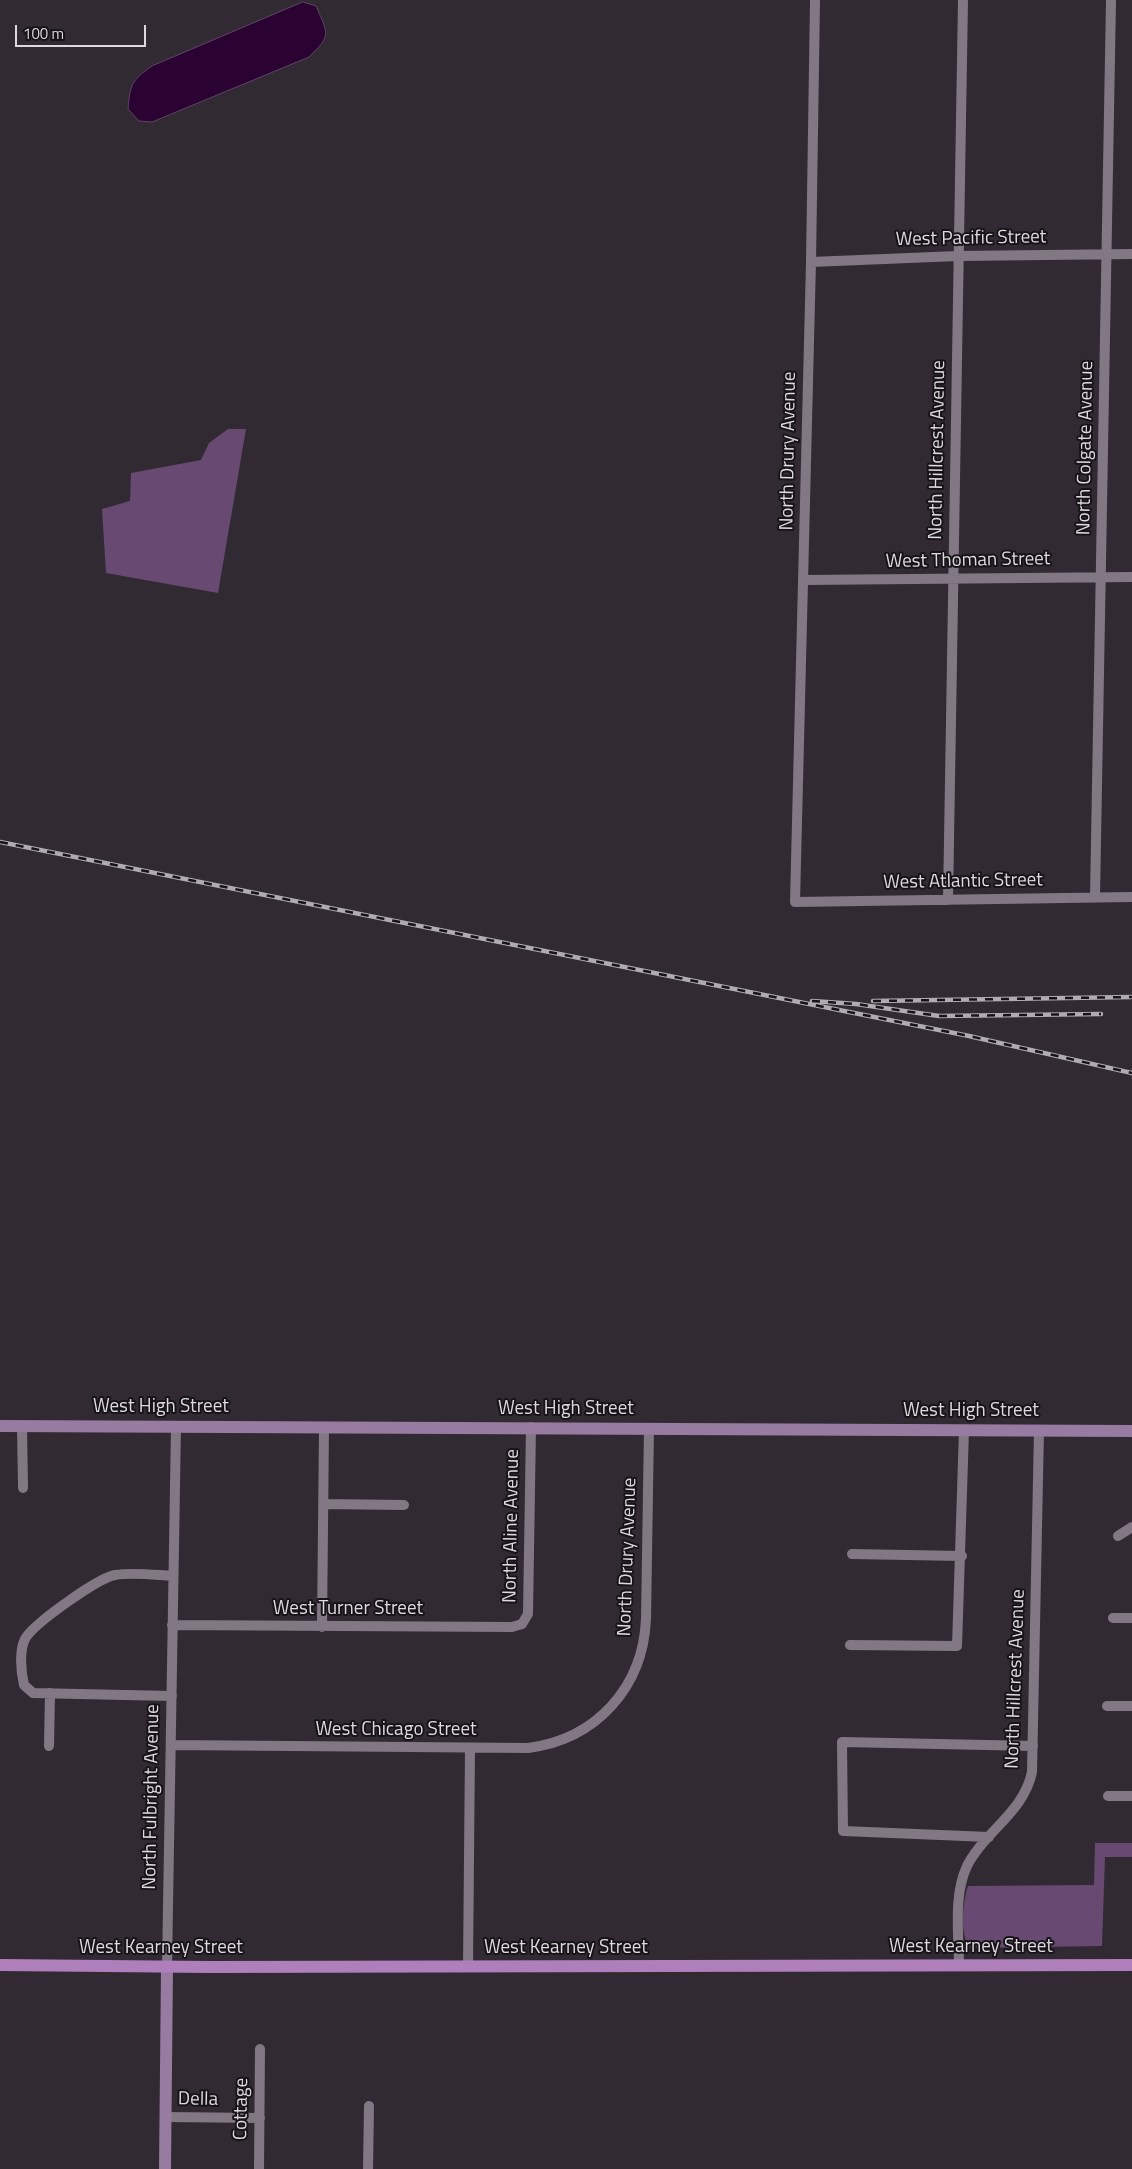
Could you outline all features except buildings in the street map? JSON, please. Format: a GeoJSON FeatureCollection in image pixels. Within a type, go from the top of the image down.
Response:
{"type":"FeatureCollection","features":[{"type":"Feature","properties":{"kind":"main road","name":"West Kearney Street"},"geometry":{"type":"LineString","coordinates":[[0,1966],[1132,1965]]}},
{"type":"Feature","properties":{"kind":"street","name":"North Drury Avenue"},"geometry":{"type":"LineString","coordinates":[[795,902],[804,580],[815,0]]}},
{"type":"Feature","properties":{"kind":"street","name":"North Hillcrest Avenue"},"geometry":{"type":"LineString","coordinates":[[948,900],[963,0]]}},
{"type":"Feature","properties":{"kind":"street","name":"North Colgate Avenue"},"geometry":{"type":"LineString","coordinates":[[1095,897],[1111,0]]}},
{"type":"Feature","properties":{"kind":"street","name":"West Pacific Street"},"geometry":{"type":"LineString","coordinates":[[811,262],[958,256],[1132,254]]}},
{"type":"Feature","properties":{"kind":"street","name":"West Thoman Street"},"geometry":{"type":"LineString","coordinates":[[804,580],[1132,577]]}},
{"type":"Feature","properties":{"kind":"street","name":"West Atlantic Street"},"geometry":{"type":"LineString","coordinates":[[795,902],[1132,897]]}},
{"type":"Feature","properties":{"kind":"street","name":"West High Street"},"geometry":{"type":"LineString","coordinates":[[0,1426],[1132,1431]]}},
{"type":"Feature","properties":{"kind":"street"},"geometry":{"type":"LineString","coordinates":[[22,1426],[23,1488]]}},
{"type":"Feature","properties":{"kind":"street","name":"North Fulbright Avenue"},"geometry":{"type":"LineString","coordinates":[[165,2169],[176,1426]]}},
{"type":"Feature","properties":{"kind":"street"},"geometry":{"type":"LineString","coordinates":[[322,1627],[324,1427]]}},
{"type":"Feature","properties":{"kind":"street","name":"North Aline Avenue"},"geometry":{"type":"LineString","coordinates":[[522,1624],[528,1614],[530,1427]]}},
{"type":"Feature","properties":{"kind":"street","name":"North Drury Avenue"},"geometry":{"type":"LineString","coordinates":[[610,1709],[632,1678],[644,1639],[649,1428]]}},
{"type":"Feature","properties":{"kind":"street"},"geometry":{"type":"LineString","coordinates":[[850,1644],[957,1646],[962,1556],[964,1430]]}},
{"type":"Feature","properties":{"kind":"street","name":"North Hillcrest Avenue"},"geometry":{"type":"LineString","coordinates":[[959,1966],[959,1905],[962,1881],[970,1860],[1026,1792],[1032,1772],[1039,1430]]}},
{"type":"Feature","properties":{"kind":"street"},"geometry":{"type":"LineString","coordinates":[[324,1504],[404,1505]]}},
{"type":"Feature","properties":{"kind":"street"},"geometry":{"type":"LineString","coordinates":[[1118,1536],[1132,1527]]}},
{"type":"Feature","properties":{"kind":"street"},"geometry":{"type":"LineString","coordinates":[[852,1554],[962,1556]]}},
{"type":"Feature","properties":{"kind":"street"},"geometry":{"type":"LineString","coordinates":[[172,1696],[33,1693],[24,1685],[22,1648],[31,1630],[91,1585],[103,1579],[116,1575],[173,1576]]}},
{"type":"Feature","properties":{"kind":"street"},"geometry":{"type":"LineString","coordinates":[[1114,1618],[1132,1618]]}},
{"type":"Feature","properties":{"kind":"street","name":"West Turner Street"},"geometry":{"type":"LineString","coordinates":[[172,1625],[512,1627],[522,1624]]}},
{"type":"Feature","properties":{"kind":"street"},"geometry":{"type":"LineString","coordinates":[[49,1746],[50,1693]]}},
{"type":"Feature","properties":{"kind":"street"},"geometry":{"type":"LineString","coordinates":[[1107,1706],[1132,1706]]}},
{"type":"Feature","properties":{"kind":"street","name":"West Chicago Street"},"geometry":{"type":"LineString","coordinates":[[171,1745],[528,1748],[548,1744],[585,1729],[610,1709]]}},
{"type":"Feature","properties":{"kind":"street"},"geometry":{"type":"LineString","coordinates":[[990,1837],[843,1831],[842,1742],[1033,1746]]}},
{"type":"Feature","properties":{"kind":"street"},"geometry":{"type":"LineString","coordinates":[[468,1967],[470,1748]]}},
{"type":"Feature","properties":{"kind":"street"},"geometry":{"type":"LineString","coordinates":[[1108,1796],[1132,1796]]}},
{"type":"Feature","properties":{"kind":"street","name":"Cottage"},"geometry":{"type":"LineString","coordinates":[[259,2169],[260,2049]]}},
{"type":"Feature","properties":{"kind":"street"},"geometry":{"type":"LineString","coordinates":[[368,2169],[369,2106]]}},
{"type":"Feature","properties":{"kind":"street","name":"Della"},"geometry":{"type":"LineString","coordinates":[[166,2117],[260,2118]]}},
{"type":"Feature","properties":{"kind":"shaded area"},"geometry":{"type":"Polygon","coordinates":[[[303,2],[316,6],[326,34],[321,44],[309,57],[152,122],[139,121],[128,109],[133,83],[152,66],[303,2]]]}},
{"type":"Feature","properties":{"kind":"shaded area"},"geometry":{"type":"Polygon","coordinates":[[[228,429],[246,429],[218,593],[106,573],[102,509],[130,501],[131,473],[201,460],[209,443],[228,429]]]}},
{"type":"Feature","properties":{"kind":"shaded area"},"geometry":{"type":"Polygon","coordinates":[[[1095,1843],[1132,1843],[1132,1857],[1105,1857],[1102,1946],[970,1948],[964,1935],[963,1926],[968,1886],[1094,1885],[1095,1843]]]}},
{"type":"Feature","properties":{"kind":"railway"},"geometry":{"type":"LineString","coordinates":[[0,842],[969,1036],[1132,1073]]}},
{"type":"Feature","properties":{"kind":"railway"},"geometry":{"type":"LineString","coordinates":[[873,1001],[1132,997]]}},
{"type":"Feature","properties":{"kind":"railway"},"geometry":{"type":"LineString","coordinates":[[812,1001],[856,1004],[939,1016],[1101,1014]]}}]}
